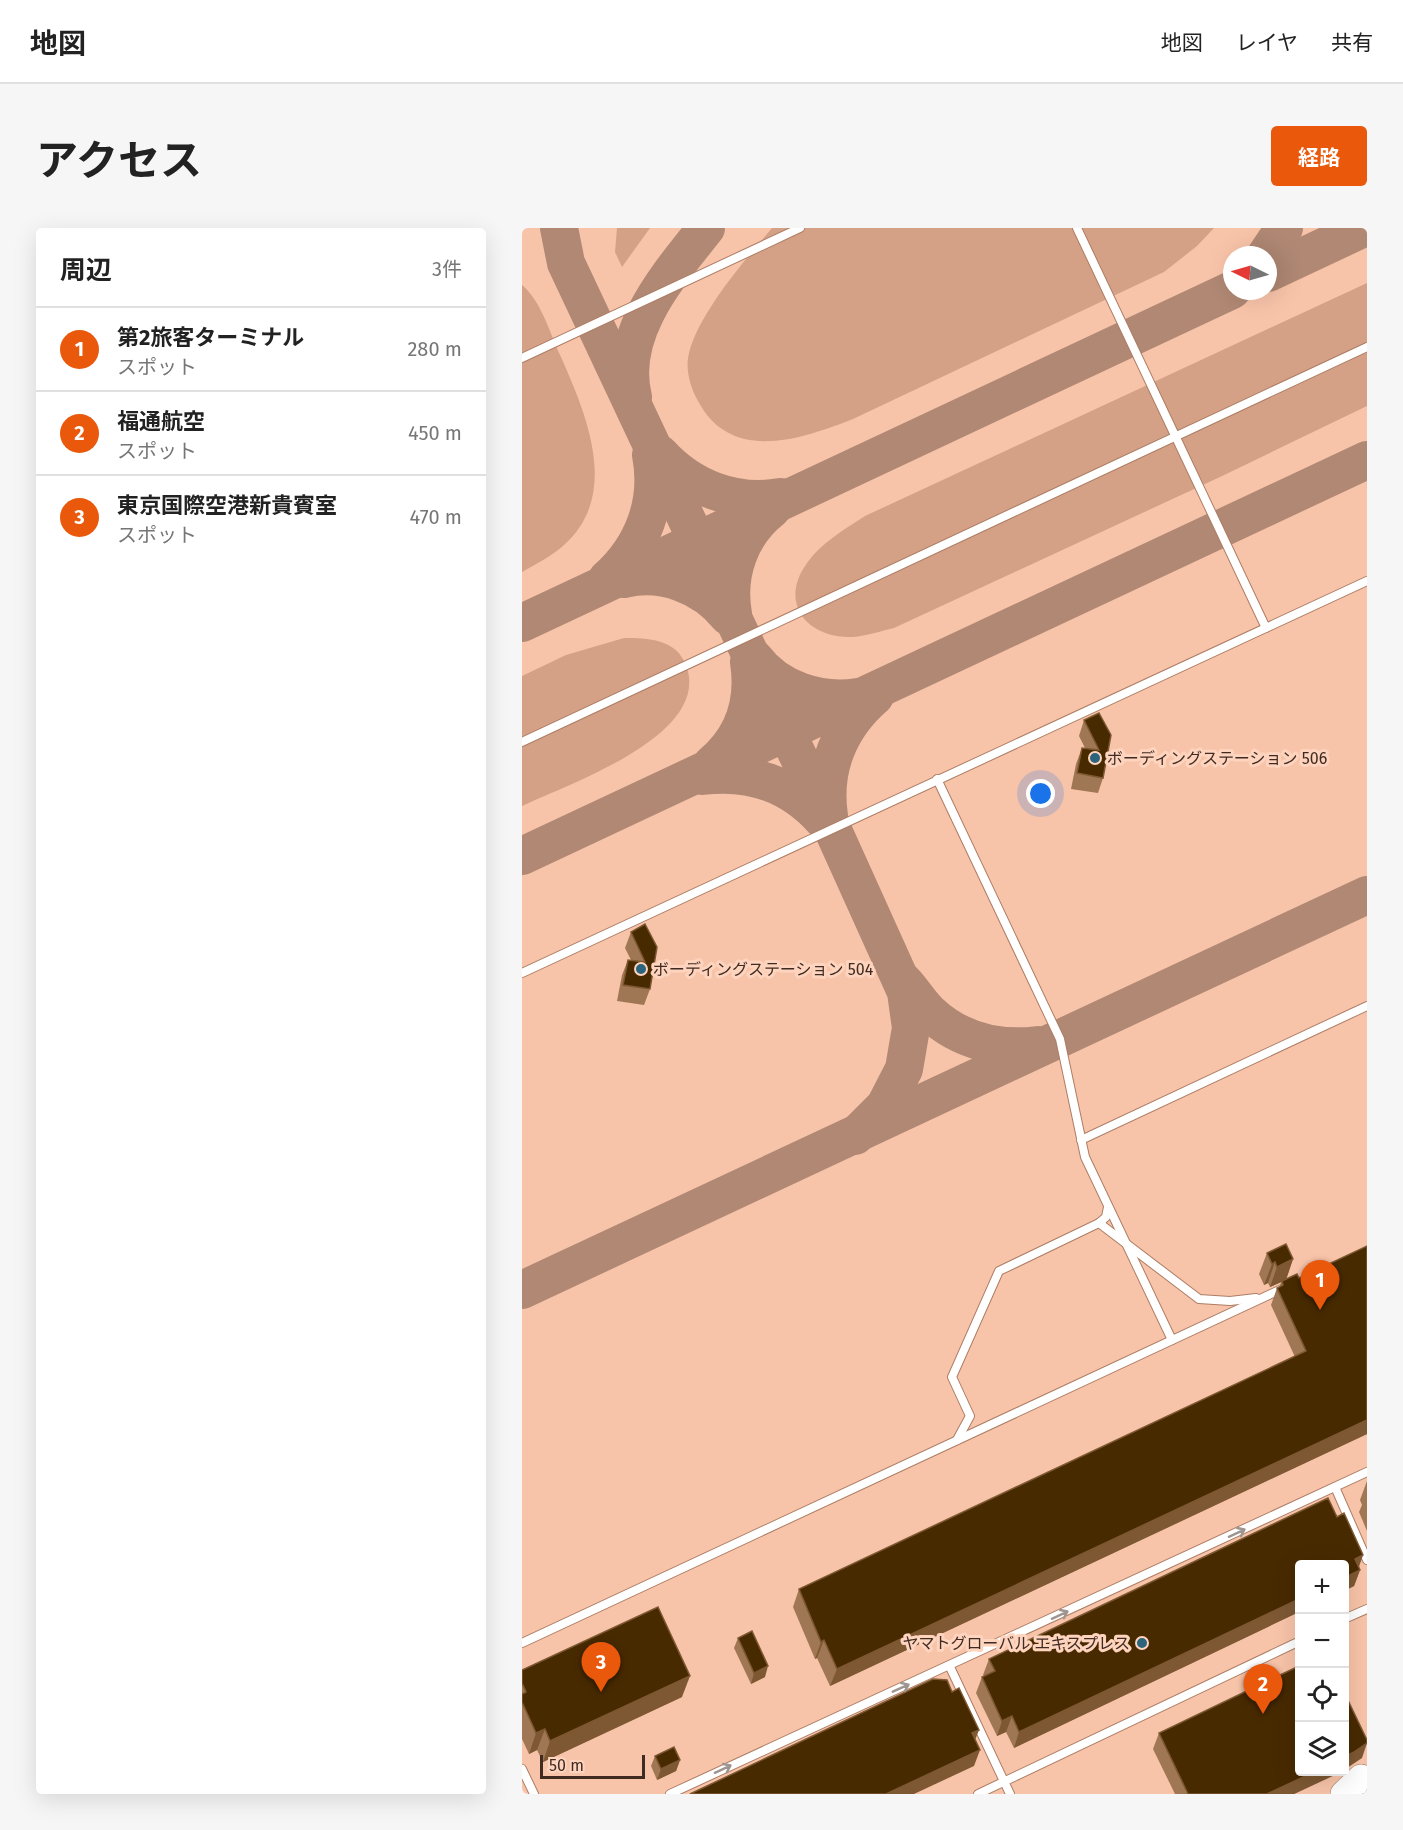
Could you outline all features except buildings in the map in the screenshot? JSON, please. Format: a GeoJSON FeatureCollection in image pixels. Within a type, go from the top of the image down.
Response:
{"type":"FeatureCollection","features":[{"type":"Feature","properties":{"kind":"lane"},"geometry":{"type":"LineString","coordinates":[[522,358],[800,228]]}},
{"type":"Feature","properties":{"kind":"lane"},"geometry":{"type":"LineString","coordinates":[[1077,228],[1266,628]]}},
{"type":"Feature","properties":{"kind":"lane"},"geometry":{"type":"LineString","coordinates":[[522,742],[1367,347]]}},
{"type":"Feature","properties":{"kind":"lane"},"geometry":{"type":"LineString","coordinates":[[522,973],[1367,581]]}},
{"type":"Feature","properties":{"kind":"lane"},"geometry":{"type":"LineString","coordinates":[[937,779],[1060,1039],[1085,1157],[1172,1340]]}},
{"type":"Feature","properties":{"kind":"lane"},"geometry":{"type":"LineString","coordinates":[[1082,1140],[1367,1006]]}},
{"type":"Feature","properties":{"kind":"lane"},"geometry":{"type":"LineString","coordinates":[[956,1440],[970,1416],[952,1377],[999,1271],[1099,1222],[1106,1217],[1108,1206]]}},
{"type":"Feature","properties":{"kind":"lane"},"geometry":{"type":"LineString","coordinates":[[1099,1222],[1199,1299],[1230,1301],[1265,1297]]}},
{"type":"Feature","properties":{"kind":"lane"},"geometry":{"type":"LineString","coordinates":[[522,1643],[1296,1282]]}},
{"type":"Feature","properties":{"kind":"lane"},"geometry":{"type":"LineString","coordinates":[[670,1794],[950,1667],[1367,1472]]}},
{"type":"Feature","properties":{"kind":"lane"},"geometry":{"type":"LineString","coordinates":[[1335,1487],[1367,1560]]}},
{"type":"Feature","properties":{"kind":"lane"},"geometry":{"type":"LineString","coordinates":[[1349,1617],[1367,1609]]}},
{"type":"Feature","properties":{"kind":"lane"},"geometry":{"type":"LineString","coordinates":[[978,1794],[1295,1643]]}},
{"type":"Feature","properties":{"kind":"lane"},"geometry":{"type":"LineString","coordinates":[[950,1667],[1010,1794]]}},
{"type":"Feature","properties":{"kind":"lane"},"geometry":{"type":"LineString","coordinates":[[522,1769],[534,1794]]}},
{"type":"Feature","properties":{"kind":"shaded area"},"geometry":{"type":"Polygon","coordinates":[[[617,228],[650,228],[622,267],[615,252],[617,228]]]}},
{"type":"Feature","properties":{"kind":"shaded area"},"geometry":{"type":"Polygon","coordinates":[[[772,228],[1214,228],[1197,246],[1164,272],[853,419],[790,439],[748,440],[729,433],[712,421],[693,391],[688,375],[688,358],[700,325],[711,307],[735,272],[772,228]]]}},
{"type":"Feature","properties":{"kind":"shaded area"},"geometry":{"type":"Polygon","coordinates":[[[1367,283],[1367,406],[1220,477],[894,628],[868,635],[837,636],[822,632],[802,616],[795,592],[807,563],[826,543],[865,516],[1367,283]]]}},
{"type":"Feature","properties":{"kind":"shaded area"},"geometry":{"type":"Polygon","coordinates":[[[522,285],[540,309],[571,379],[588,428],[595,478],[591,502],[581,525],[559,549],[522,572],[522,285]]]}},
{"type":"Feature","properties":{"kind":"shaded area"},"geometry":{"type":"Polygon","coordinates":[[[624,638],[660,642],[668,645],[681,656],[686,665],[689,690],[678,713],[658,735],[631,754],[571,785],[522,806],[522,676],[566,655],[624,638]]]}},
{"type":"Feature","properties":{"kind":"taxiway"},"geometry":{"type":"LineString","coordinates":[[559,228],[566,263],[832,828],[906,992],[911,1028],[904,1069],[885,1106],[855,1136]]}},
{"type":"Feature","properties":{"kind":"taxiway"},"geometry":{"type":"LineString","coordinates":[[633,397],[630,373],[632,350],[639,327],[662,285],[706,228]]}},
{"type":"Feature","properties":{"kind":"taxiway"},"geometry":{"type":"LineString","coordinates":[[1272,246],[1284,228]]}},
{"type":"Feature","properties":{"kind":"taxiway"},"geometry":{"type":"LineString","coordinates":[[1277,269],[1364,228]]}},
{"type":"Feature","properties":{"kind":"taxiway"},"geometry":{"type":"LineString","coordinates":[[522,623],[1223,294]]}},
{"type":"Feature","properties":{"kind":"taxiway"},"geometry":{"type":"LineString","coordinates":[[660,454],[686,476],[715,491],[747,498],[781,497]]}},
{"type":"Feature","properties":{"kind":"taxiway"},"geometry":{"type":"LineString","coordinates":[[607,579],[630,553],[646,523],[653,490],[651,455]]}},
{"type":"Feature","properties":{"kind":"taxiway"},"geometry":{"type":"LineString","coordinates":[[522,856],[1367,460]]}},
{"type":"Feature","properties":{"kind":"taxiway"},"geometry":{"type":"LineString","coordinates":[[733,614],[732,584],[738,556],[751,530],[772,509]]}},
{"type":"Feature","properties":{"kind":"taxiway"},"geometry":{"type":"LineString","coordinates":[[624,579],[653,577],[681,582],[707,596],[728,616]]}},
{"type":"Feature","properties":{"kind":"taxiway"},"geometry":{"type":"LineString","coordinates":[[754,658],[775,678],[801,692],[829,698],[858,697]]}},
{"type":"Feature","properties":{"kind":"taxiway"},"geometry":{"type":"LineString","coordinates":[[712,764],[732,743],[744,718],[750,691],[749,662]]}},
{"type":"Feature","properties":{"kind":"taxiway"},"geometry":{"type":"LineString","coordinates":[[829,816],[828,782],[836,750],[852,721],[875,696]]}},
{"type":"Feature","properties":{"kind":"taxiway"},"geometry":{"type":"LineString","coordinates":[[702,776],[736,775],[768,782],[797,797],[823,820]]}},
{"type":"Feature","properties":{"kind":"taxiway"},"geometry":{"type":"LineString","coordinates":[[522,1290],[1367,895]]}},
{"type":"Feature","properties":{"kind":"taxiway"},"geometry":{"type":"LineString","coordinates":[[903,981],[930,1013],[954,1031],[994,1044],[1038,1045]]}},
{"type":"Feature","properties":{"kind":"place","name":"ボーディングステーション 506"},"geometry":{"type":"Point","coordinates":[1095,758]}},
{"type":"Feature","properties":{"kind":"place","name":"ボーディングステーション 504"},"geometry":{"type":"Point","coordinates":[641,969]}},
{"type":"Feature","properties":{"kind":"place","name":"第2旅客ターミナル"},"geometry":{"type":"Point","coordinates":[1320,1310]}},
{"type":"Feature","properties":{"kind":"place","name":"ヤマトグローバル エキスプレス"},"geometry":{"type":"Point","coordinates":[1142,1643]}},
{"type":"Feature","properties":{"kind":"place","name":"東京国際空港新貴賓室"},"geometry":{"type":"Point","coordinates":[601,1692]}},
{"type":"Feature","properties":{"kind":"place","name":"福通航空"},"geometry":{"type":"Point","coordinates":[1263,1714]}}]}
